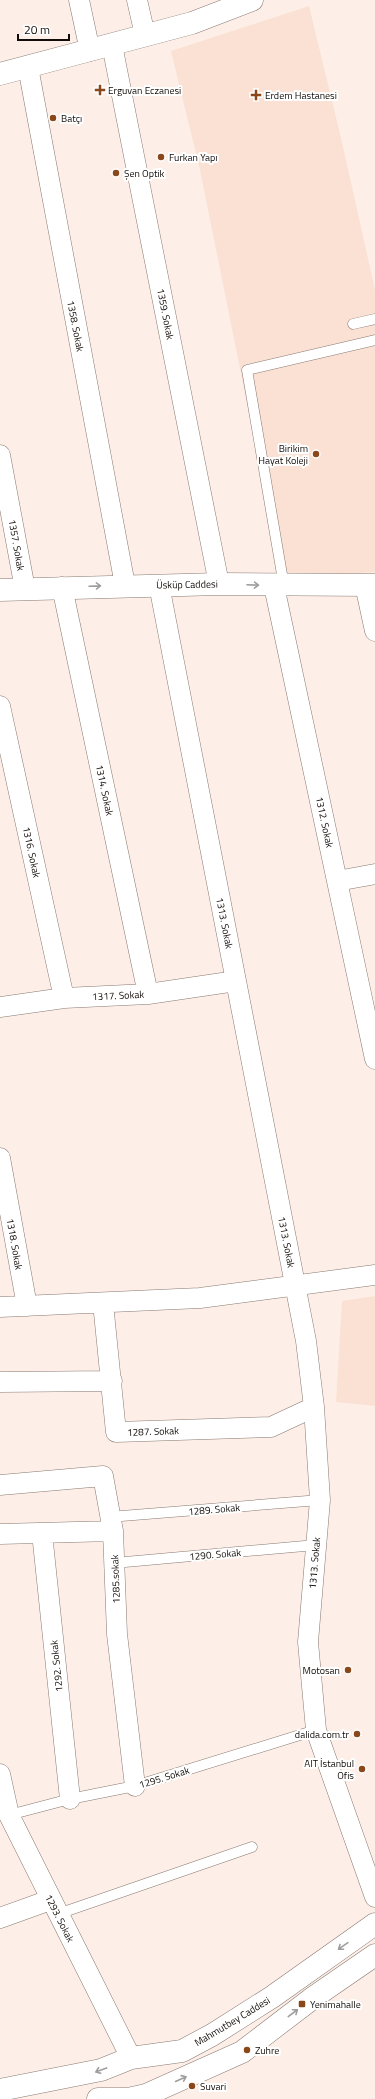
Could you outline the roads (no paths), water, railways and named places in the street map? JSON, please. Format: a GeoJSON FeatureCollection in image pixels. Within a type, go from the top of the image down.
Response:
{"type":"FeatureCollection","features":[{"type":"Feature","properties":{"kind":"main road"},"geometry":{"type":"LineString","coordinates":[[0,74],[192,23],[224,6],[252,0]]}},
{"type":"Feature","properties":{"kind":"main road","name":"Üsküp Caddesi"},"geometry":{"type":"LineString","coordinates":[[0,590],[125,585],[370,585]]}},
{"type":"Feature","properties":{"kind":"main road","name":"Mahmutbey Caddesi"},"geometry":{"type":"LineString","coordinates":[[0,2090],[101,2070],[130,2058],[182,2051],[212,2035],[272,1997],[375,1924]]}},
{"type":"Feature","properties":{"kind":"main road"},"geometry":{"type":"LineString","coordinates":[[98,2099],[128,2099],[147,2097],[242,2052],[314,1997],[375,1955]]}},
{"type":"Feature","properties":{"kind":"main road"},"geometry":{"type":"LineString","coordinates":[[147,2097],[158,2086],[161,2078],[160,2068],[152,2055]]}},
{"type":"Feature","properties":{"kind":"street"},"geometry":{"type":"LineString","coordinates":[[79,0],[90,51]]}},
{"type":"Feature","properties":{"kind":"street"},"geometry":{"type":"LineString","coordinates":[[137,0],[145,35]]}},
{"type":"Feature","properties":{"kind":"street","name":"1359. Sokak"},"geometry":{"type":"LineString","coordinates":[[112,45],[219,584]]}},
{"type":"Feature","properties":{"kind":"street","name":"1358. Sokak"},"geometry":{"type":"LineString","coordinates":[[28,67],[125,585]]}},
{"type":"Feature","properties":{"kind":"street","name":"1357. Sokak"},"geometry":{"type":"LineString","coordinates":[[0,455],[25,589]]}},
{"type":"Feature","properties":{"kind":"street","name":"1313. Sokak"},"geometry":{"type":"LineString","coordinates":[[159,585],[306,1340],[314,1407],[320,1500],[308,1642],[316,1730],[375,1897]]}},
{"type":"Feature","properties":{"kind":"street"},"geometry":{"type":"LineString","coordinates":[[370,585],[375,631]]}},
{"type":"Feature","properties":{"kind":"street","name":"1312. Sokak"},"geometry":{"type":"LineString","coordinates":[[279,586],[337,880],[375,1059]]}},
{"type":"Feature","properties":{"kind":"street","name":"1314. Sokak"},"geometry":{"type":"LineString","coordinates":[[62,587],[148,994]]}},
{"type":"Feature","properties":{"kind":"street","name":"1316. Sokak"},"geometry":{"type":"LineString","coordinates":[[0,706],[64,998]]}},
{"type":"Feature","properties":{"kind":"street"},"geometry":{"type":"LineString","coordinates":[[337,880],[375,874]]}},
{"type":"Feature","properties":{"kind":"street","name":"1317. Sokak"},"geometry":{"type":"LineString","coordinates":[[0,1007],[64,998],[148,994],[236,981]]}},
{"type":"Feature","properties":{"kind":"street","name":"1318. Sokak"},"geometry":{"type":"LineString","coordinates":[[0,1158],[27,1306]]}},
{"type":"Feature","properties":{"kind":"street"},"geometry":{"type":"LineString","coordinates":[[0,1307],[200,1298],[375,1275]]}},
{"type":"Feature","properties":{"kind":"street","name":"1287. Sokak"},"geometry":{"type":"LineString","coordinates":[[103,1303],[116,1432],[271,1427],[314,1407]]}},
{"type":"Feature","properties":{"kind":"street"},"geometry":{"type":"LineString","coordinates":[[0,1382],[112,1381]]}},
{"type":"Feature","properties":{"kind":"street","name":"1285.sokak"},"geometry":{"type":"LineString","coordinates":[[0,1485],[103,1476],[111,1524],[117,1634],[135,1786]]}},
{"type":"Feature","properties":{"kind":"street"},"geometry":{"type":"LineString","coordinates":[[0,1534],[42,1533],[111,1524]]}},
{"type":"Feature","properties":{"kind":"street","name":"1292. Sokak"},"geometry":{"type":"LineString","coordinates":[[42,1533],[70,1799]]}},
{"type":"Feature","properties":{"kind":"street","name":"1293. Sokak"},"geometry":{"type":"LineString","coordinates":[[0,1774],[9,1815],[130,2058]]}},
{"type":"Feature","properties":{"kind":"street"},"geometry":{"type":"LineString","coordinates":[[0,1918],[54,1907]]}},
{"type":"Feature","properties":{"kind":"lane"},"geometry":{"type":"LineString","coordinates":[[353,324],[375,319]]}},
{"type":"Feature","properties":{"kind":"lane"},"geometry":{"type":"LineString","coordinates":[[279,586],[247,370],[375,340]]}},
{"type":"Feature","properties":{"kind":"lane","name":"1289. Sokak"},"geometry":{"type":"LineString","coordinates":[[111,1524],[320,1500]]}},
{"type":"Feature","properties":{"kind":"lane","name":"1290. Sokak"},"geometry":{"type":"LineString","coordinates":[[114,1563],[316,1545]]}},
{"type":"Feature","properties":{"kind":"lane","name":"1295. Sokak"},"geometry":{"type":"LineString","coordinates":[[9,1815],[70,1799],[135,1786],[316,1730]]}},
{"type":"Feature","properties":{"kind":"lane"},"geometry":{"type":"LineString","coordinates":[[54,1907],[252,1847]]}},
{"type":"Feature","properties":{"kind":"place","name":"Erguvan Eczanesi"},"geometry":{"type":"Point","coordinates":[100,90]}},
{"type":"Feature","properties":{"kind":"place","name":"Erdem Hastanesi"},"geometry":{"type":"Point","coordinates":[256,95]}},
{"type":"Feature","properties":{"kind":"place","name":"Batçı"},"geometry":{"type":"Point","coordinates":[53,118]}},
{"type":"Feature","properties":{"kind":"place","name":"Furkan Yapı"},"geometry":{"type":"Point","coordinates":[161,157]}},
{"type":"Feature","properties":{"kind":"place","name":"Şen Optik"},"geometry":{"type":"Point","coordinates":[116,173]}},
{"type":"Feature","properties":{"kind":"place","name":"Birikim Hayat Koleji"},"geometry":{"type":"Point","coordinates":[316,454]}},
{"type":"Feature","properties":{"kind":"place","name":"Motosan"},"geometry":{"type":"Point","coordinates":[348,1670]}},
{"type":"Feature","properties":{"kind":"place","name":"dalida.com.tr"},"geometry":{"type":"Point","coordinates":[357,1734]}},
{"type":"Feature","properties":{"kind":"place","name":"AIT İstanbul Ofis"},"geometry":{"type":"Point","coordinates":[362,1769]}},
{"type":"Feature","properties":{"kind":"place","name":"Yenimahalle"},"geometry":{"type":"Point","coordinates":[302,2004]}},
{"type":"Feature","properties":{"kind":"place","name":"Zuhre"},"geometry":{"type":"Point","coordinates":[247,2050]}},
{"type":"Feature","properties":{"kind":"place","name":"Suvari"},"geometry":{"type":"Point","coordinates":[192,2086]}}]}
